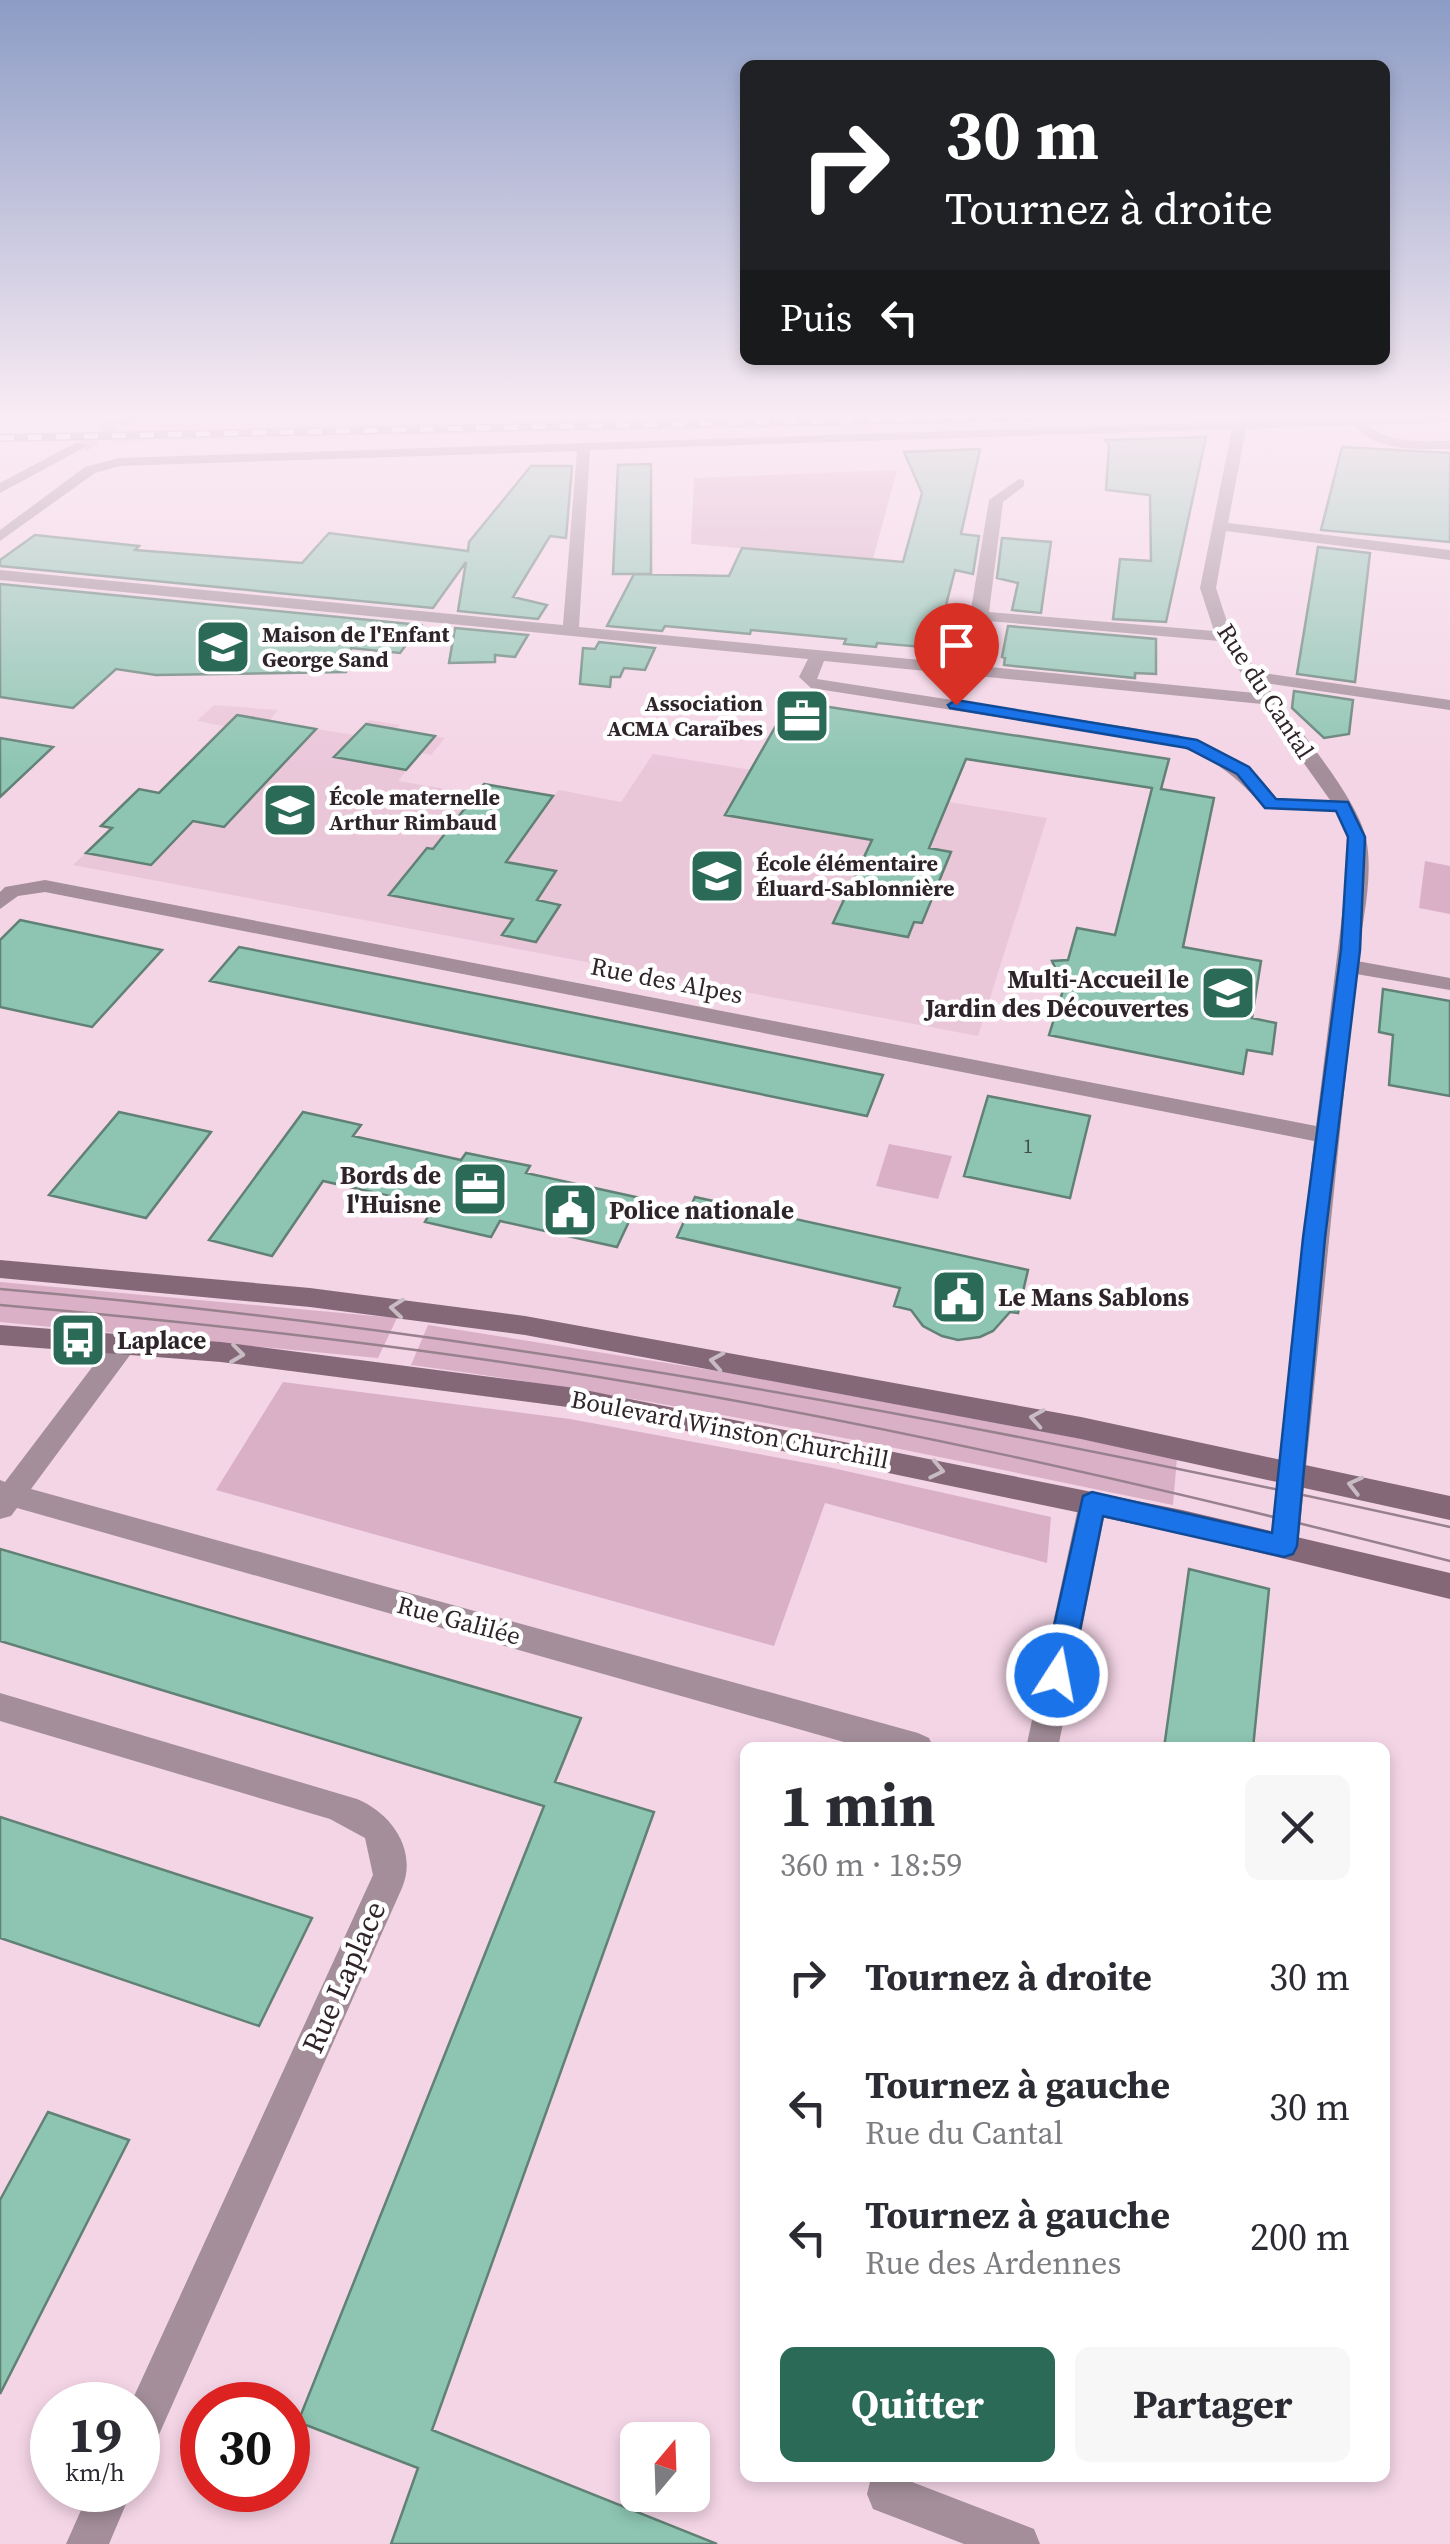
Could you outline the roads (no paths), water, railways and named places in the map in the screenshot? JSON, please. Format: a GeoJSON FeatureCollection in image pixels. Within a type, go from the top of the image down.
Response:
{"type":"FeatureCollection","features":[{"type":"Feature","properties":{"kind":"street"},"geometry":{"type":"LineString","coordinates":[[571,630],[578,534]]}},
{"type":"Feature","properties":{"kind":"street"},"geometry":{"type":"LineString","coordinates":[[968,672],[981,616],[992,534]]}},
{"type":"Feature","properties":{"kind":"street","name":"Rue du Cantal"},"geometry":{"type":"LineString","coordinates":[[1217,534],[1208,588],[1224,636],[1342,806],[1356,837],[1358,868],[1314,1238],[1284,1546]]}},
{"type":"Feature","properties":{"kind":"street"},"geometry":{"type":"LineString","coordinates":[[1282,534],[1450,554]]}},
{"type":"Feature","properties":{"kind":"street"},"geometry":{"type":"LineString","coordinates":[[0,574],[1266,699]]}},
{"type":"Feature","properties":{"kind":"street"},"geometry":{"type":"LineString","coordinates":[[981,616],[1224,636]]}},
{"type":"Feature","properties":{"kind":"street"},"geometry":{"type":"LineString","coordinates":[[818,656],[807,677],[811,683],[1172,738],[1243,770],[1271,804],[1342,806]]}},
{"type":"Feature","properties":{"kind":"street"},"geometry":{"type":"LineString","coordinates":[[1250,676],[1450,705]]}},
{"type":"Feature","properties":{"kind":"street","name":"Rue des Alpes"},"geometry":{"type":"LineString","coordinates":[[0,902],[12,891],[45,886],[1328,1136]]}},
{"type":"Feature","properties":{"kind":"street"},"geometry":{"type":"LineString","coordinates":[[1346,966],[1450,984]]}},
{"type":"Feature","properties":{"kind":"street"},"geometry":{"type":"LineString","coordinates":[[0,1269],[169,1283],[434,1313],[1088,1428],[1292,1469],[1450,1508]]}},
{"type":"Feature","properties":{"kind":"street","name":"Boulevard Winston Churchill"},"geometry":{"type":"LineString","coordinates":[[0,1334],[124,1344],[575,1398],[1092,1503],[1450,1586]]}},
{"type":"Feature","properties":{"kind":"street"},"geometry":{"type":"LineString","coordinates":[[3,1499],[124,1344]]}},
{"type":"Feature","properties":{"kind":"street","name":"Rue Galilée"},"geometry":{"type":"LineString","coordinates":[[3,1499],[896,1742]]}},
{"type":"Feature","properties":{"kind":"street"},"geometry":{"type":"LineString","coordinates":[[1043,1742],[1092,1503]]}},
{"type":"Feature","properties":{"kind":"street","name":"Rue Laplace"},"geometry":{"type":"LineString","coordinates":[[0,1707],[330,1804],[367,1818],[388,1840],[390,1876],[160,2384]]}},
{"type":"Feature","properties":{"kind":"street"},"geometry":{"type":"LineString","coordinates":[[891,2482],[888,2494],[1019,2544]]}},
{"type":"Feature","properties":{"kind":"street"},"geometry":{"type":"LineString","coordinates":[[87,2544],[102,2512]]}},
{"type":"Feature","properties":{"kind":"tram line"},"geometry":{"type":"LineString","coordinates":[[0,1289],[366,1329],[729,1384],[1090,1451],[1450,1527]]}},
{"type":"Feature","properties":{"kind":"tram line"},"geometry":{"type":"LineString","coordinates":[[0,1305],[343,1341],[662,1388],[1001,1454],[1450,1561]]}},
{"type":"Feature","properties":{"kind":"place","name":"Maison de l'Enfant George Sand"},"geometry":{"type":"Point","coordinates":[223,647]}},
{"type":"Feature","properties":{"kind":"place","name":"Association ACMA Caraïbes"},"geometry":{"type":"Point","coordinates":[802,716]}},
{"type":"Feature","properties":{"kind":"place","name":"École maternelle Arthur Rimbaud"},"geometry":{"type":"Point","coordinates":[290,810]}},
{"type":"Feature","properties":{"kind":"place","name":"École élémentaire Éluard-Sablonnière"},"geometry":{"type":"Point","coordinates":[717,876]}},
{"type":"Feature","properties":{"kind":"place","name":"Multi-Accueil le Jardin des Découvertes"},"geometry":{"type":"Point","coordinates":[1228,993]}},
{"type":"Feature","properties":{"kind":"place","name":"Bords de l'Huisne"},"geometry":{"type":"Point","coordinates":[480,1189]}},
{"type":"Feature","properties":{"kind":"place","name":"Police nationale"},"geometry":{"type":"Point","coordinates":[570,1210]}},
{"type":"Feature","properties":{"kind":"place","name":"Le Mans Sablons"},"geometry":{"type":"Point","coordinates":[959,1297]}},
{"type":"Feature","properties":{"kind":"place","name":"Laplace"},"geometry":{"type":"Point","coordinates":[78,1340]}}]}
